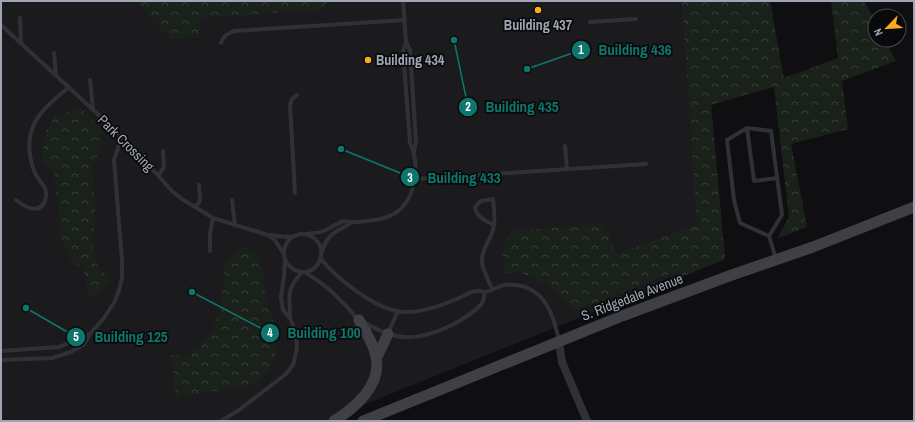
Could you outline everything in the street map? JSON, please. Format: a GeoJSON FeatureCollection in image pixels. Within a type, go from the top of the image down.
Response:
{"type":"FeatureCollection","features":[{"type":"Feature","properties":{"kind":"main road","name":"S. Ridgedale Avenue"},"geometry":{"type":"LineString","coordinates":[[363,421],[650,305],[813,247],[914,207]]}},
{"type":"Feature","properties":{"kind":"main road"},"geometry":{"type":"LineString","coordinates":[[359,320],[371,341],[377,357]]}},
{"type":"Feature","properties":{"kind":"main road"},"geometry":{"type":"LineString","coordinates":[[334,421],[356,405],[368,391],[373,381],[377,357],[388,334]]}},
{"type":"Feature","properties":{"kind":"street"},"geometry":{"type":"LineString","coordinates":[[559,342],[562,362],[586,421]]}},
{"type":"Feature","properties":{"kind":"lane"},"geometry":{"type":"LineString","coordinates":[[403,1],[406,42],[404,51],[407,103],[410,142],[414,151]]}},
{"type":"Feature","properties":{"kind":"lane"},"geometry":{"type":"LineString","coordinates":[[20,18],[21,43]]}},
{"type":"Feature","properties":{"kind":"lane"},"geometry":{"type":"LineString","coordinates":[[590,22],[636,18]]}},
{"type":"Feature","properties":{"kind":"lane"},"geometry":{"type":"LineString","coordinates":[[221,43],[227,33],[234,31],[405,20]]}},
{"type":"Feature","properties":{"kind":"lane","name":"Park Crossing"},"geometry":{"type":"LineString","coordinates":[[1,25],[145,159],[172,191],[195,208],[213,218],[268,235],[293,236]]}},
{"type":"Feature","properties":{"kind":"lane"},"geometry":{"type":"LineString","coordinates":[[290,318],[283,310],[281,297],[284,276],[285,246],[288,240],[293,236],[300,234],[324,231],[344,221],[351,222],[384,218],[396,212],[406,202],[411,193],[415,179],[414,151],[416,142],[410,50],[406,42]]}},
{"type":"Feature","properties":{"kind":"lane"},"geometry":{"type":"LineString","coordinates":[[54,53],[56,76]]}},
{"type":"Feature","properties":{"kind":"lane"},"geometry":{"type":"LineString","coordinates":[[90,80],[92,110]]}},
{"type":"Feature","properties":{"kind":"lane"},"geometry":{"type":"LineString","coordinates":[[16,200],[24,207],[31,209],[38,208],[44,204],[47,196],[45,188],[36,175],[31,164],[29,148],[31,128],[48,104],[69,87]]}},
{"type":"Feature","properties":{"kind":"lane"},"geometry":{"type":"LineString","coordinates":[[295,193],[290,105],[292,99],[297,95]]}},
{"type":"Feature","properties":{"kind":"lane"},"geometry":{"type":"LineString","coordinates":[[747,128],[754,181],[777,178]]}},
{"type":"Feature","properties":{"kind":"lane"},"geometry":{"type":"LineString","coordinates":[[769,236],[782,215],[771,131],[747,128],[727,140],[734,200],[740,223],[769,236],[777,259]]}},
{"type":"Feature","properties":{"kind":"lane"},"geometry":{"type":"LineString","coordinates":[[1,360],[8,361],[57,357],[71,352],[84,344],[115,301],[122,278],[122,260],[114,160],[122,137]]}},
{"type":"Feature","properties":{"kind":"lane"},"geometry":{"type":"LineString","coordinates":[[565,146],[567,169]]}},
{"type":"Feature","properties":{"kind":"lane"},"geometry":{"type":"LineString","coordinates":[[159,176],[164,167],[163,151]]}},
{"type":"Feature","properties":{"kind":"lane"},"geometry":{"type":"LineString","coordinates":[[415,179],[646,164]]}},
{"type":"Feature","properties":{"kind":"lane"},"geometry":{"type":"LineString","coordinates":[[195,208],[200,201],[199,185]]}},
{"type":"Feature","properties":{"kind":"lane"},"geometry":{"type":"LineString","coordinates":[[492,289],[485,274],[482,261],[484,248],[494,225],[493,199],[481,200],[475,210],[480,217],[494,225]]}},
{"type":"Feature","properties":{"kind":"lane"},"geometry":{"type":"LineString","coordinates":[[232,200],[235,225]]}},
{"type":"Feature","properties":{"kind":"lane"},"geometry":{"type":"LineString","coordinates":[[210,251],[210,233],[213,218]]}},
{"type":"Feature","properties":{"kind":"lane"},"geometry":{"type":"LineString","coordinates":[[221,421],[286,374],[293,365],[297,341],[290,318],[288,301],[290,290],[303,272],[314,268],[318,264],[321,259],[325,242],[328,238],[346,227],[351,222]]}},
{"type":"Feature","properties":{"kind":"lane"},"geometry":{"type":"LineString","coordinates":[[306,234],[317,241],[322,252]]}},
{"type":"Feature","properties":{"kind":"lane"},"geometry":{"type":"LineString","coordinates":[[268,235],[274,239],[288,265],[294,270],[303,272],[324,285],[359,320],[388,334],[403,337],[416,337],[438,332],[458,323],[476,309],[483,302],[485,292]]}},
{"type":"Feature","properties":{"kind":"lane"},"geometry":{"type":"LineString","coordinates":[[321,259],[331,271],[358,291],[387,309],[398,311],[409,312],[428,308],[447,303],[475,291],[485,292],[500,286],[522,286],[536,292],[546,303],[555,322],[559,342]]}},
{"type":"Feature","properties":{"kind":"lane"},"geometry":{"type":"LineString","coordinates":[[388,334],[398,311]]}},
{"type":"Feature","properties":{"kind":"lane"},"geometry":{"type":"LineString","coordinates":[[1,352],[58,347],[90,334]]}},
{"type":"Feature","properties":{"kind":"shaded area"},"geometry":{"type":"Polygon","coordinates":[[[1,1],[737,1],[711,105],[725,259],[324,421],[1,421],[1,1]]]}},
{"type":"Feature","properties":{"kind":"green space"},"geometry":{"type":"Polygon","coordinates":[[[136,1],[326,1],[326,9],[202,18],[198,37],[170,39],[136,1]]]}},
{"type":"Feature","properties":{"kind":"green space"},"geometry":{"type":"Polygon","coordinates":[[[682,1],[770,1],[784,78],[838,58],[831,1],[864,1],[868,8],[867,48],[889,48],[896,61],[842,81],[848,129],[791,144],[807,227],[777,239],[789,217],[774,87],[711,105],[725,259],[684,276],[676,272],[575,310],[550,287],[522,273],[504,273],[504,251],[506,242],[512,231],[604,224],[616,254],[697,225],[682,1]]]}},
{"type":"Feature","properties":{"kind":"green space"},"geometry":{"type":"Polygon","coordinates":[[[81,108],[100,129],[102,147],[92,169],[95,208],[93,248],[98,267],[111,281],[90,298],[83,269],[71,261],[61,238],[54,172],[41,159],[47,130],[55,116],[81,108]]]}},
{"type":"Feature","properties":{"kind":"green space"},"geometry":{"type":"Polygon","coordinates":[[[244,246],[259,254],[269,312],[278,331],[276,353],[268,371],[250,386],[176,397],[171,355],[188,356],[200,347],[211,334],[221,307],[225,263],[244,246]]]}},
{"type":"Feature","properties":{"kind":"place","name":"Building 437"},"geometry":{"type":"Point","coordinates":[538,10]}},
{"type":"Feature","properties":{"kind":"place","name":"Building 435"},"geometry":{"type":"Point","coordinates":[454,40]}},
{"type":"Feature","properties":{"kind":"place","name":"Building 434"},"geometry":{"type":"Point","coordinates":[368,60]}},
{"type":"Feature","properties":{"kind":"place","name":"Building 436"},"geometry":{"type":"Point","coordinates":[527,69]}},
{"type":"Feature","properties":{"kind":"place","name":"Building 433"},"geometry":{"type":"Point","coordinates":[341,149]}},
{"type":"Feature","properties":{"kind":"place","name":"Building 100"},"geometry":{"type":"Point","coordinates":[192,292]}},
{"type":"Feature","properties":{"kind":"place","name":"Building 125"},"geometry":{"type":"Point","coordinates":[26,308]}}]}
